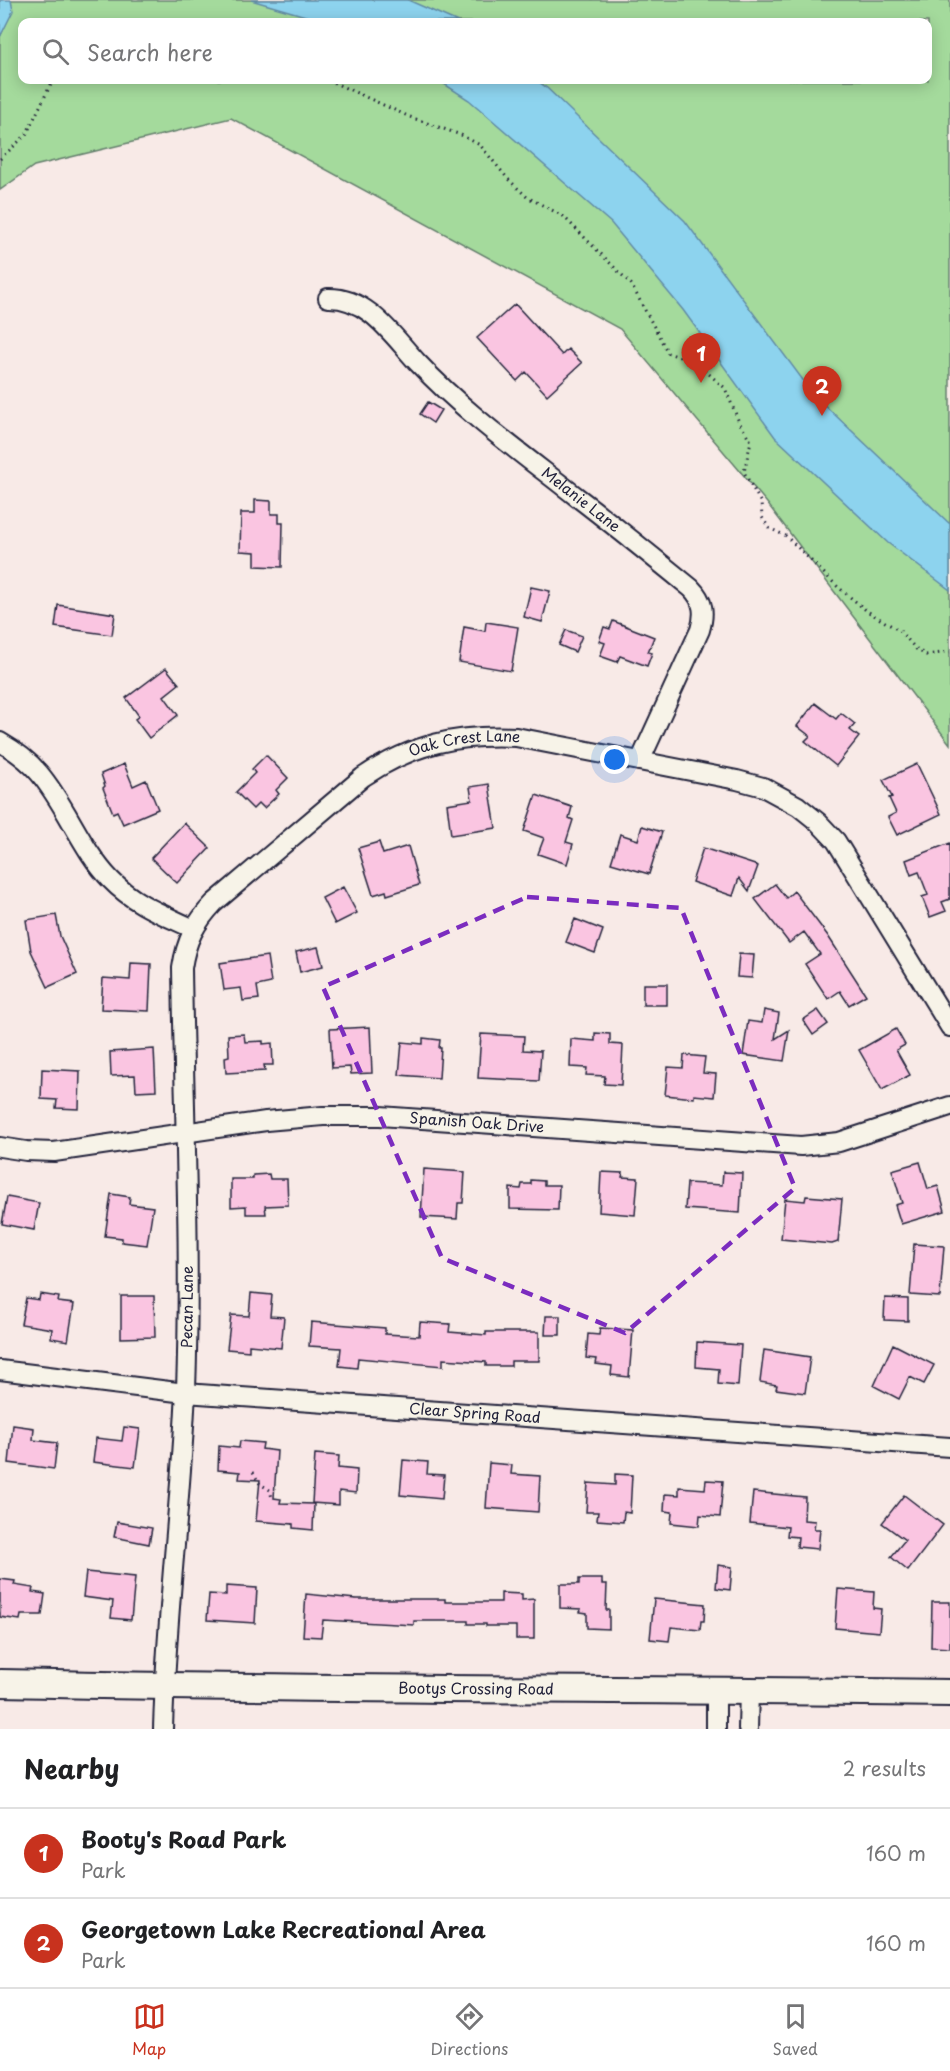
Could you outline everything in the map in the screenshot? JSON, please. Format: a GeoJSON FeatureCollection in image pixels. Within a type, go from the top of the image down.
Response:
{"type":"FeatureCollection","features":[{"type":"Feature","properties":{"kind":"street","name":"Melanie Lane"},"geometry":{"type":"LineString","coordinates":[[328,298],[340,297],[354,301],[371,312],[443,389],[483,425],[645,551],[691,588],[699,598],[704,608],[700,630],[640,761]]}},
{"type":"Feature","properties":{"kind":"street","name":"Oak Crest Lane"},"geometry":{"type":"LineString","coordinates":[[194,929],[214,903],[363,777],[401,755],[429,744],[458,738],[516,737],[737,780],[763,788],[798,806],[818,822],[843,852],[950,1027]]}},
{"type":"Feature","properties":{"kind":"street"},"geometry":{"type":"LineString","coordinates":[[0,742],[20,755],[37,771],[95,861],[111,880],[140,904],[194,929]]}},
{"type":"Feature","properties":{"kind":"street","name":"Pecan Lane"},"geometry":{"type":"LineString","coordinates":[[163,1729],[185,1394],[187,1314],[183,968],[185,950],[194,929]]}},
{"type":"Feature","properties":{"kind":"street","name":"Spanish Oak Drive"},"geometry":{"type":"LineString","coordinates":[[0,1147],[26,1152],[54,1152],[266,1121],[323,1116],[380,1116],[801,1146],[839,1142],[950,1106]]}},
{"type":"Feature","properties":{"kind":"street","name":"Clear Spring Road"},"geometry":{"type":"LineString","coordinates":[[0,1370],[185,1394],[950,1448]]}},
{"type":"Feature","properties":{"kind":"street","name":"Bootys Crossing Road"},"geometry":{"type":"LineString","coordinates":[[0,1683],[164,1687],[950,1692]]}},
{"type":"Feature","properties":{"kind":"street"},"geometry":{"type":"LineString","coordinates":[[716,1689],[716,1729]]}},
{"type":"Feature","properties":{"kind":"street"},"geometry":{"type":"LineString","coordinates":[[748,1690],[748,1729]]}},
{"type":"Feature","properties":{"kind":"path"},"geometry":{"type":"LineString","coordinates":[[0,159],[26,135],[52,84]]}},
{"type":"Feature","properties":{"kind":"path"},"geometry":{"type":"LineString","coordinates":[[337,84],[480,145],[508,179],[527,197],[563,216],[631,284],[668,352],[695,362],[725,388],[739,422],[751,441],[744,472],[761,503],[762,517],[770,528],[786,536],[867,611],[900,631],[916,649],[926,656],[950,652]]}},
{"type":"Feature","properties":{"kind":"path"},"geometry":{"type":"LineString","coordinates":[[253,1472],[260,1484],[270,1490],[272,1498]]}},
{"type":"Feature","properties":{"kind":"highlighted area"},"geometry":{"type":"Polygon","coordinates":[[[527,897],[681,908],[795,1188],[625,1333],[442,1258],[323,987],[527,897]]]}},
{"type":"Feature","properties":{"kind":"green space"},"geometry":{"type":"Polygon","coordinates":[[[11,0],[950,0],[950,744],[767,503],[620,329],[231,118],[34,166],[0,190],[0,37],[12,11],[11,0]]]}},
{"type":"Feature","properties":{"kind":"water"},"geometry":{"type":"Polygon","coordinates":[[[0,0],[11,0],[13,11],[0,37],[0,0]]]}},
{"type":"Feature","properties":{"kind":"water"},"geometry":{"type":"Polygon","coordinates":[[[251,0],[408,0],[449,18],[312,18],[251,0]]]}},
{"type":"Feature","properties":{"kind":"water"},"geometry":{"type":"Polygon","coordinates":[[[444,84],[542,84],[685,221],[814,395],[950,524],[950,590],[888,543],[775,437],[683,310],[611,223],[469,100],[444,84]]]}},
{"type":"Feature","properties":{"kind":"building"},"geometry":{"type":"Polygon","coordinates":[[[515,304],[562,355],[568,349],[582,363],[547,395],[526,372],[517,381],[477,338],[515,304]]]}},
{"type":"Feature","properties":{"kind":"building"},"geometry":{"type":"Polygon","coordinates":[[[428,402],[441,410],[433,423],[420,414],[428,402]]]}},
{"type":"Feature","properties":{"kind":"building"},"geometry":{"type":"Polygon","coordinates":[[[255,500],[271,501],[271,514],[279,514],[279,523],[283,523],[282,567],[255,566],[255,552],[240,551],[241,513],[255,513],[255,500]]]}},
{"type":"Feature","properties":{"kind":"building"},"geometry":{"type":"Polygon","coordinates":[[[531,587],[550,591],[542,622],[524,617],[531,587]]]}},
{"type":"Feature","properties":{"kind":"building"},"geometry":{"type":"Polygon","coordinates":[[[58,605],[115,614],[112,635],[55,627],[58,605]]]}},
{"type":"Feature","properties":{"kind":"building"},"geometry":{"type":"Polygon","coordinates":[[[613,621],[654,637],[648,652],[652,653],[647,666],[620,656],[617,662],[600,656],[605,643],[599,641],[604,627],[610,629],[613,621]]]}},
{"type":"Feature","properties":{"kind":"building"},"geometry":{"type":"Polygon","coordinates":[[[486,622],[518,627],[511,671],[459,662],[464,627],[485,631],[486,622]]]}},
{"type":"Feature","properties":{"kind":"building"},"geometry":{"type":"Polygon","coordinates":[[[566,630],[582,636],[575,652],[559,645],[566,630]]]}},
{"type":"Feature","properties":{"kind":"building"},"geometry":{"type":"Polygon","coordinates":[[[166,668],[179,684],[164,696],[178,715],[149,738],[135,719],[139,716],[126,698],[166,668]]]}},
{"type":"Feature","properties":{"kind":"building"},"geometry":{"type":"Polygon","coordinates":[[[815,703],[836,719],[841,713],[855,724],[850,730],[859,737],[836,766],[805,741],[810,736],[797,726],[815,703]]]}},
{"type":"Feature","properties":{"kind":"building"},"geometry":{"type":"Polygon","coordinates":[[[266,755],[288,778],[276,790],[279,794],[264,808],[259,803],[253,809],[236,792],[255,773],[252,769],[266,755]]]}},
{"type":"Feature","properties":{"kind":"building"},"geometry":{"type":"Polygon","coordinates":[[[124,764],[133,786],[146,780],[158,809],[123,824],[117,811],[113,813],[103,788],[105,786],[101,774],[124,764]]]}},
{"type":"Feature","properties":{"kind":"building"},"geometry":{"type":"Polygon","coordinates":[[[917,764],[941,814],[897,835],[888,817],[896,813],[889,798],[892,797],[883,780],[917,764]]]}},
{"type":"Feature","properties":{"kind":"building"},"geometry":{"type":"Polygon","coordinates":[[[489,784],[496,828],[451,835],[447,804],[472,800],[470,787],[489,784]]]}},
{"type":"Feature","properties":{"kind":"building"},"geometry":{"type":"Polygon","coordinates":[[[536,795],[572,807],[569,818],[573,820],[566,842],[573,844],[567,864],[538,854],[544,838],[524,831],[536,795]]]}},
{"type":"Feature","properties":{"kind":"building"},"geometry":{"type":"Polygon","coordinates":[[[184,823],[210,848],[177,883],[151,858],[184,823]]]}},
{"type":"Feature","properties":{"kind":"building"},"geometry":{"type":"Polygon","coordinates":[[[642,826],[662,832],[649,874],[611,863],[620,834],[638,840],[642,826]]]}},
{"type":"Feature","properties":{"kind":"building"},"geometry":{"type":"Polygon","coordinates":[[[379,842],[383,854],[408,846],[419,885],[387,895],[386,891],[373,895],[358,848],[379,842]]]}},
{"type":"Feature","properties":{"kind":"building"},"geometry":{"type":"Polygon","coordinates":[[[950,843],[950,899],[942,902],[946,911],[930,917],[922,897],[928,895],[919,872],[911,875],[906,860],[950,843]]]}},
{"type":"Feature","properties":{"kind":"building"},"geometry":{"type":"Polygon","coordinates":[[[703,848],[758,866],[749,891],[739,878],[733,896],[692,882],[703,848]]]}},
{"type":"Feature","properties":{"kind":"building"},"geometry":{"type":"Polygon","coordinates":[[[775,884],[786,898],[794,891],[828,936],[866,995],[849,1005],[840,991],[828,999],[805,964],[820,954],[804,932],[789,943],[755,899],[775,884]]]}},
{"type":"Feature","properties":{"kind":"building"},"geometry":{"type":"Polygon","coordinates":[[[343,887],[357,913],[335,924],[322,898],[343,887]]]}},
{"type":"Feature","properties":{"kind":"building"},"geometry":{"type":"Polygon","coordinates":[[[56,915],[60,936],[77,974],[48,987],[31,951],[26,920],[56,915]]]}},
{"type":"Feature","properties":{"kind":"building"},"geometry":{"type":"Polygon","coordinates":[[[575,919],[603,930],[595,953],[566,942],[575,919]]]}},
{"type":"Feature","properties":{"kind":"building"},"geometry":{"type":"Polygon","coordinates":[[[318,947],[323,966],[300,972],[296,952],[318,947]]]}},
{"type":"Feature","properties":{"kind":"building"},"geometry":{"type":"Polygon","coordinates":[[[739,954],[754,955],[752,978],[737,977],[739,954]]]}},
{"type":"Feature","properties":{"kind":"building"},"geometry":{"type":"Polygon","coordinates":[[[267,956],[271,983],[257,986],[259,999],[243,1001],[241,988],[224,990],[220,963],[267,956]]]}},
{"type":"Feature","properties":{"kind":"building"},"geometry":{"type":"Polygon","coordinates":[[[131,963],[151,964],[149,1011],[101,1009],[103,978],[130,980],[131,963]]]}},
{"type":"Feature","properties":{"kind":"building"},"geometry":{"type":"Polygon","coordinates":[[[643,984],[667,984],[667,1005],[643,1005],[643,984]]]}},
{"type":"Feature","properties":{"kind":"building"},"geometry":{"type":"Polygon","coordinates":[[[764,1010],[779,1013],[775,1039],[789,1030],[784,1061],[743,1055],[748,1021],[762,1023],[764,1010]]]}},
{"type":"Feature","properties":{"kind":"building"},"geometry":{"type":"Polygon","coordinates":[[[818,1010],[828,1024],[813,1035],[803,1020],[818,1010]]]}},
{"type":"Feature","properties":{"kind":"building"},"geometry":{"type":"Polygon","coordinates":[[[370,1027],[372,1073],[351,1074],[350,1067],[332,1068],[330,1029],[370,1027]]]}},
{"type":"Feature","properties":{"kind":"building"},"geometry":{"type":"Polygon","coordinates":[[[896,1029],[905,1045],[896,1050],[910,1075],[882,1090],[859,1050],[896,1029]]]}},
{"type":"Feature","properties":{"kind":"building"},"geometry":{"type":"Polygon","coordinates":[[[595,1033],[610,1034],[610,1044],[623,1045],[621,1085],[604,1084],[605,1076],[586,1075],[587,1068],[570,1067],[571,1039],[595,1041],[595,1033]]]}},
{"type":"Feature","properties":{"kind":"building"},"geometry":{"type":"Polygon","coordinates":[[[244,1034],[245,1042],[272,1043],[273,1065],[264,1065],[265,1071],[226,1073],[225,1057],[229,1056],[228,1035],[244,1034]]]}},
{"type":"Feature","properties":{"kind":"building"},"geometry":{"type":"Polygon","coordinates":[[[481,1034],[524,1036],[523,1050],[541,1051],[539,1081],[478,1078],[481,1034]]]}},
{"type":"Feature","properties":{"kind":"building"},"geometry":{"type":"Polygon","coordinates":[[[423,1038],[440,1040],[439,1078],[399,1075],[402,1042],[423,1044],[423,1038]]]}},
{"type":"Feature","properties":{"kind":"building"},"geometry":{"type":"Polygon","coordinates":[[[154,1049],[156,1090],[136,1091],[135,1075],[111,1076],[110,1052],[154,1049]]]}},
{"type":"Feature","properties":{"kind":"building"},"geometry":{"type":"Polygon","coordinates":[[[684,1055],[705,1057],[703,1073],[716,1074],[714,1097],[694,1095],[694,1098],[665,1095],[668,1067],[683,1068],[684,1055]]]}},
{"type":"Feature","properties":{"kind":"building"},"geometry":{"type":"Polygon","coordinates":[[[42,1069],[80,1071],[79,1109],[56,1108],[57,1100],[41,1099],[42,1069]]]}},
{"type":"Feature","properties":{"kind":"building"},"geometry":{"type":"Polygon","coordinates":[[[920,1162],[928,1189],[938,1186],[945,1211],[901,1224],[895,1205],[902,1203],[892,1170],[920,1162]]]}},
{"type":"Feature","properties":{"kind":"building"},"geometry":{"type":"Polygon","coordinates":[[[424,1169],[465,1172],[463,1203],[458,1203],[457,1219],[421,1217],[424,1169]]]}},
{"type":"Feature","properties":{"kind":"building"},"geometry":{"type":"Polygon","coordinates":[[[601,1172],[623,1173],[622,1177],[638,1178],[635,1215],[599,1212],[601,1172]]]}},
{"type":"Feature","properties":{"kind":"building"},"geometry":{"type":"Polygon","coordinates":[[[723,1172],[742,1173],[740,1213],[685,1209],[687,1183],[722,1185],[723,1172]]]}},
{"type":"Feature","properties":{"kind":"building"},"geometry":{"type":"Polygon","coordinates":[[[269,1174],[270,1179],[287,1179],[288,1205],[265,1206],[266,1214],[246,1214],[246,1206],[231,1207],[231,1179],[253,1179],[253,1175],[269,1174]]]}},
{"type":"Feature","properties":{"kind":"building"},"geometry":{"type":"Polygon","coordinates":[[[531,1180],[544,1181],[544,1185],[559,1185],[558,1210],[510,1209],[510,1188],[521,1189],[522,1184],[531,1184],[531,1180]]]}},
{"type":"Feature","properties":{"kind":"building"},"geometry":{"type":"Polygon","coordinates":[[[111,1194],[130,1197],[129,1204],[153,1207],[147,1245],[122,1242],[122,1238],[105,1236],[111,1194]]]}},
{"type":"Feature","properties":{"kind":"building"},"geometry":{"type":"Polygon","coordinates":[[[806,1196],[842,1199],[838,1242],[832,1244],[781,1239],[785,1199],[805,1201],[806,1196]]]}},
{"type":"Feature","properties":{"kind":"building"},"geometry":{"type":"Polygon","coordinates":[[[7,1197],[39,1203],[34,1230],[2,1224],[7,1197]]]}},
{"type":"Feature","properties":{"kind":"building"},"geometry":{"type":"Polygon","coordinates":[[[914,1244],[944,1246],[940,1297],[910,1295],[914,1244]]]}},
{"type":"Feature","properties":{"kind":"building"},"geometry":{"type":"Polygon","coordinates":[[[251,1293],[272,1295],[270,1316],[284,1317],[281,1348],[249,1345],[249,1351],[227,1349],[231,1315],[249,1316],[251,1293]]]}},
{"type":"Feature","properties":{"kind":"building"},"geometry":{"type":"Polygon","coordinates":[[[40,1294],[59,1297],[58,1302],[74,1304],[68,1341],[51,1338],[52,1329],[21,1324],[26,1298],[39,1300],[40,1294]]]}},
{"type":"Feature","properties":{"kind":"building"},"geometry":{"type":"Polygon","coordinates":[[[121,1296],[154,1296],[155,1337],[121,1338],[121,1296]]]}},
{"type":"Feature","properties":{"kind":"building"},"geometry":{"type":"Polygon","coordinates":[[[885,1298],[908,1299],[908,1321],[884,1320],[885,1298]]]}},
{"type":"Feature","properties":{"kind":"building"},"geometry":{"type":"Polygon","coordinates":[[[546,1316],[560,1316],[560,1335],[545,1335],[546,1316]]]}},
{"type":"Feature","properties":{"kind":"building"},"geometry":{"type":"Polygon","coordinates":[[[311,1322],[385,1328],[385,1334],[419,1336],[420,1322],[450,1324],[449,1332],[486,1335],[486,1332],[539,1332],[539,1361],[511,1361],[511,1366],[486,1366],[486,1362],[443,1359],[443,1366],[358,1358],[357,1368],[339,1366],[341,1348],[309,1346],[311,1322]]]}},
{"type":"Feature","properties":{"kind":"building"},"geometry":{"type":"Polygon","coordinates":[[[600,1328],[633,1330],[629,1377],[611,1375],[612,1366],[596,1364],[597,1359],[586,1358],[588,1334],[599,1335],[600,1328]]]}},
{"type":"Feature","properties":{"kind":"building"},"geometry":{"type":"Polygon","coordinates":[[[697,1342],[741,1345],[738,1386],[718,1384],[719,1369],[696,1367],[697,1342]]]}},
{"type":"Feature","properties":{"kind":"building"},"geometry":{"type":"Polygon","coordinates":[[[893,1344],[934,1365],[924,1384],[910,1377],[899,1399],[874,1386],[893,1344]]]}},
{"type":"Feature","properties":{"kind":"building"},"geometry":{"type":"Polygon","coordinates":[[[764,1350],[810,1357],[805,1393],[776,1389],[777,1385],[760,1382],[764,1350]]]}},
{"type":"Feature","properties":{"kind":"building"},"geometry":{"type":"Polygon","coordinates":[[[13,1425],[34,1428],[33,1440],[57,1443],[54,1469],[9,1463],[13,1425]]]}},
{"type":"Feature","properties":{"kind":"building"},"geometry":{"type":"Polygon","coordinates":[[[124,1427],[140,1429],[135,1467],[93,1462],[96,1438],[122,1441],[124,1427]]]}},
{"type":"Feature","properties":{"kind":"building"},"geometry":{"type":"Polygon","coordinates":[[[240,1441],[263,1443],[262,1449],[277,1451],[274,1498],[281,1499],[280,1503],[314,1504],[313,1530],[293,1528],[293,1524],[256,1521],[260,1480],[239,1479],[240,1472],[218,1470],[219,1446],[239,1448],[240,1441]]]}},
{"type":"Feature","properties":{"kind":"building"},"geometry":{"type":"Polygon","coordinates":[[[315,1454],[339,1456],[338,1468],[357,1470],[356,1493],[339,1491],[339,1505],[312,1503],[315,1454]]]}},
{"type":"Feature","properties":{"kind":"building"},"geometry":{"type":"Polygon","coordinates":[[[403,1460],[428,1462],[427,1474],[444,1475],[442,1499],[400,1495],[403,1460]]]}},
{"type":"Feature","properties":{"kind":"building"},"geometry":{"type":"Polygon","coordinates":[[[489,1463],[512,1465],[511,1474],[540,1476],[538,1512],[486,1508],[489,1463]]]}},
{"type":"Feature","properties":{"kind":"building"},"geometry":{"type":"Polygon","coordinates":[[[615,1474],[632,1475],[630,1513],[624,1512],[623,1522],[597,1520],[598,1512],[586,1512],[588,1483],[615,1485],[615,1474]]]}},
{"type":"Feature","properties":{"kind":"building"},"geometry":{"type":"Polygon","coordinates":[[[706,1480],[723,1481],[720,1517],[700,1515],[699,1526],[671,1523],[672,1512],[664,1511],[665,1494],[679,1495],[679,1487],[705,1489],[706,1480]]]}},
{"type":"Feature","properties":{"kind":"building"},"geometry":{"type":"Polygon","coordinates":[[[753,1492],[805,1497],[804,1520],[815,1521],[814,1529],[820,1529],[818,1549],[797,1547],[798,1537],[787,1536],[788,1527],[750,1523],[753,1492]]]}},
{"type":"Feature","properties":{"kind":"building"},"geometry":{"type":"Polygon","coordinates":[[[904,1495],[943,1525],[908,1571],[891,1557],[905,1540],[882,1523],[904,1495]]]}},
{"type":"Feature","properties":{"kind":"building"},"geometry":{"type":"Polygon","coordinates":[[[117,1522],[152,1528],[149,1544],[114,1537],[117,1522]]]}},
{"type":"Feature","properties":{"kind":"building"},"geometry":{"type":"Polygon","coordinates":[[[718,1565],[732,1567],[730,1590],[716,1588],[718,1565]]]}},
{"type":"Feature","properties":{"kind":"building"},"geometry":{"type":"Polygon","coordinates":[[[86,1572],[135,1577],[131,1620],[111,1618],[113,1601],[83,1597],[86,1572]]]}},
{"type":"Feature","properties":{"kind":"building"},"geometry":{"type":"Polygon","coordinates":[[[0,1579],[15,1581],[14,1585],[33,1588],[32,1592],[45,1594],[42,1615],[21,1615],[20,1620],[0,1617],[0,1579]]]}},
{"type":"Feature","properties":{"kind":"building"},"geometry":{"type":"Polygon","coordinates":[[[579,1579],[602,1579],[602,1584],[607,1584],[606,1610],[609,1610],[609,1629],[587,1628],[587,1613],[580,1612],[581,1609],[560,1608],[560,1584],[579,1584],[579,1579]]]}},
{"type":"Feature","properties":{"kind":"building"},"geometry":{"type":"Polygon","coordinates":[[[226,1586],[257,1588],[255,1623],[207,1620],[209,1594],[226,1595],[226,1586]]]}},
{"type":"Feature","properties":{"kind":"building"},"geometry":{"type":"Polygon","coordinates":[[[838,1589],[874,1592],[873,1608],[881,1609],[879,1632],[835,1628],[838,1589]]]}},
{"type":"Feature","properties":{"kind":"building"},"geometry":{"type":"Polygon","coordinates":[[[501,1593],[522,1594],[522,1600],[534,1599],[534,1639],[516,1639],[516,1626],[486,1626],[486,1624],[468,1624],[468,1621],[414,1621],[414,1625],[323,1620],[321,1637],[303,1636],[306,1594],[356,1599],[445,1599],[445,1602],[501,1602],[501,1593]]]}},
{"type":"Feature","properties":{"kind":"building"},"geometry":{"type":"Polygon","coordinates":[[[654,1599],[705,1604],[704,1621],[701,1621],[700,1630],[671,1627],[669,1641],[650,1639],[654,1599]]]}},
{"type":"Feature","properties":{"kind":"building"},"geometry":{"type":"Polygon","coordinates":[[[932,1602],[950,1602],[950,1648],[931,1647],[932,1602]]]}},
{"type":"Feature","properties":{"kind":"place","name":"Booty's Road Park"},"geometry":{"type":"Point","coordinates":[701,383]}},
{"type":"Feature","properties":{"kind":"place","name":"Georgetown Lake Recreational Area"},"geometry":{"type":"Point","coordinates":[822,416]}}]}
